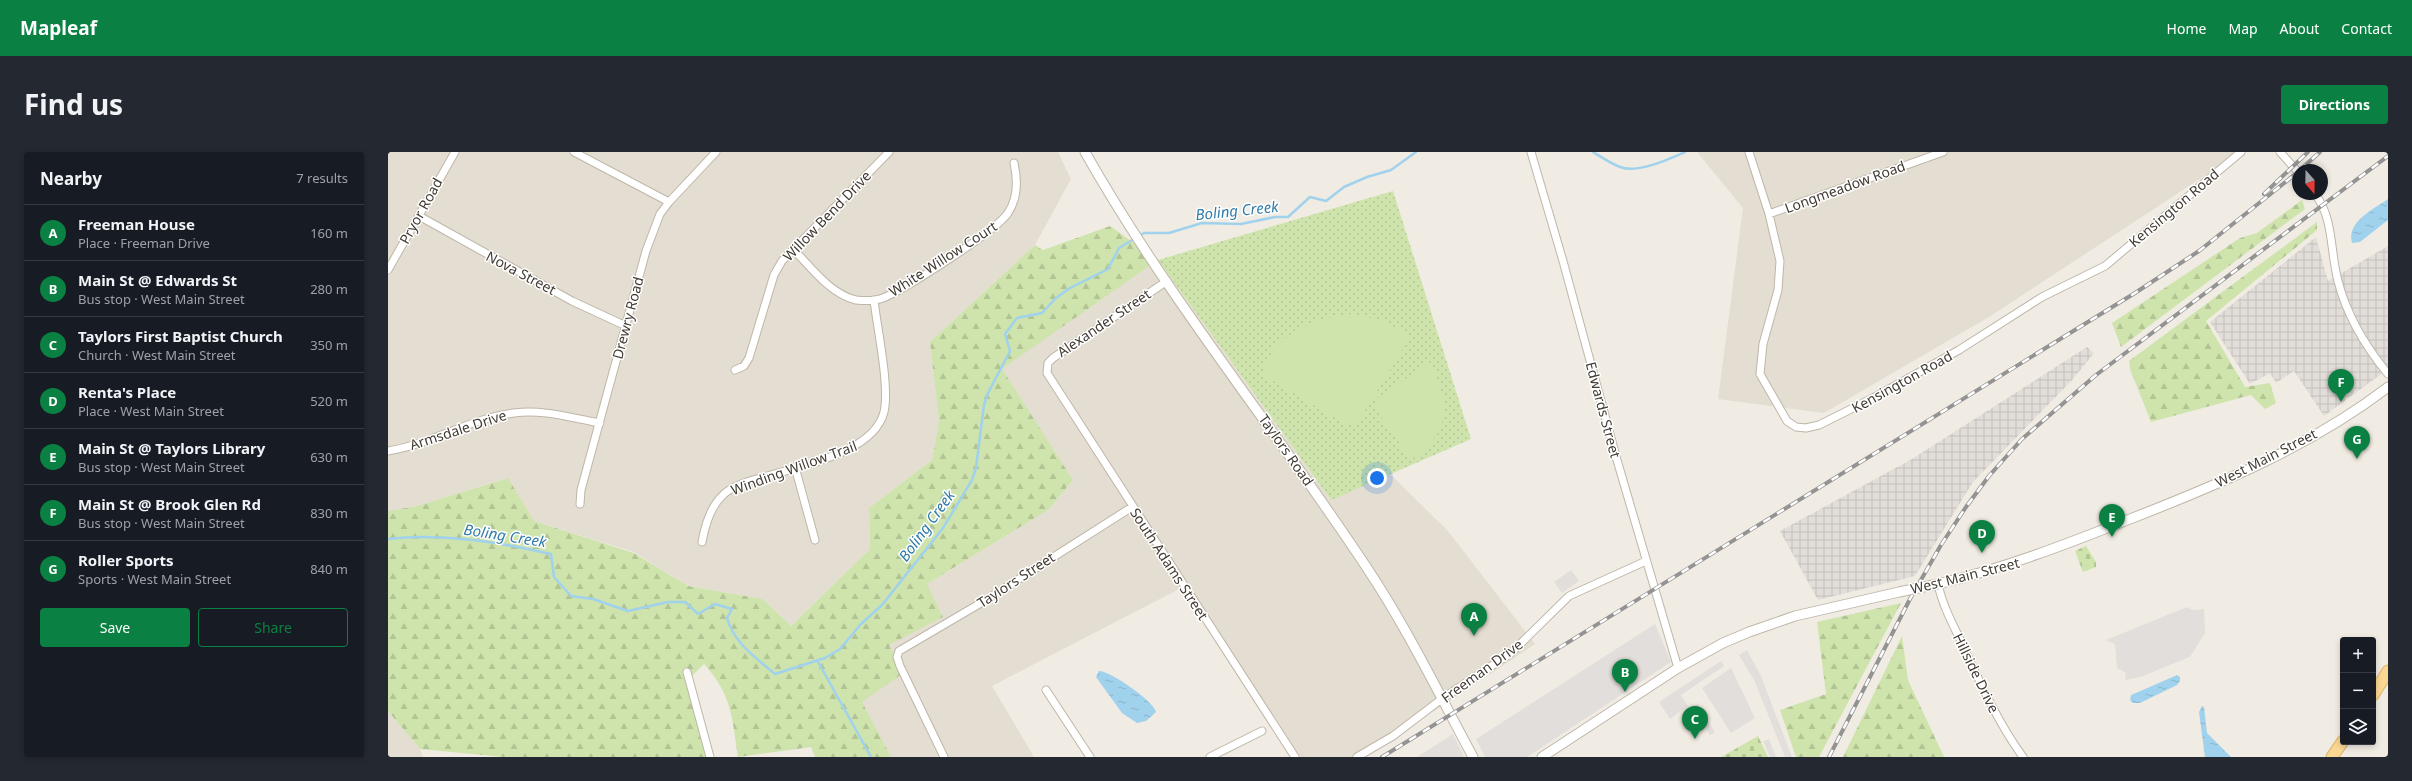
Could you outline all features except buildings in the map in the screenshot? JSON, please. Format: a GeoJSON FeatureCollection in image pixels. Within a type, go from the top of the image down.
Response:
{"type":"FeatureCollection","features":[{"type":"Feature","properties":{"kind":"main road"},"geometry":{"type":"LineString","coordinates":[[2376,689],[2388,671]]}},
{"type":"Feature","properties":{"kind":"main road"},"geometry":{"type":"LineString","coordinates":[[2332,757],[2340,745]]}},
{"type":"Feature","properties":{"kind":"street","name":"Pryor Road"},"geometry":{"type":"LineString","coordinates":[[388,270],[454,152]]}},
{"type":"Feature","properties":{"kind":"street"},"geometry":{"type":"LineString","coordinates":[[574,152],[669,202]]}},
{"type":"Feature","properties":{"kind":"street","name":"Drewry Road"},"geometry":{"type":"LineString","coordinates":[[580,504],[581,490],[646,251],[660,214],[669,202],[716,152]]}},
{"type":"Feature","properties":{"kind":"street","name":"Willow Bend Drive"},"geometry":{"type":"LineString","coordinates":[[735,370],[744,366],[749,358],[774,275],[793,249],[889,152]]}},
{"type":"Feature","properties":{"kind":"street","name":"Taylors Road"},"geometry":{"type":"LineString","coordinates":[[1085,152],[1135,236],[1365,565],[1443,698],[1473,757]]}},
{"type":"Feature","properties":{"kind":"street","name":"Edwards Street"},"geometry":{"type":"LineString","coordinates":[[1531,152],[1563,261],[1646,561],[1678,668]]}},
{"type":"Feature","properties":{"kind":"street","name":"Kensington Road"},"geometry":{"type":"LineString","coordinates":[[1749,152],[1769,214],[1778,248],[1780,274],[1764,344],[1760,374],[1787,421],[1796,427],[1806,428],[1819,425],[1873,398],[1959,350],[2047,294],[2105,266],[2241,152]]}},
{"type":"Feature","properties":{"kind":"street","name":"Longmeadow Road"},"geometry":{"type":"LineString","coordinates":[[1769,214],[1943,152]]}},
{"type":"Feature","properties":{"kind":"street"},"geometry":{"type":"LineString","coordinates":[[2280,152],[2292,165]]}},
{"type":"Feature","properties":{"kind":"street","name":"White Willow Court"},"geometry":{"type":"LineString","coordinates":[[793,249],[838,292],[857,300],[874,300],[894,293],[1001,222],[1010,210],[1016,196],[1014,163]]}},
{"type":"Feature","properties":{"kind":"street"},"geometry":{"type":"LineString","coordinates":[[2319,200],[2328,220],[2338,281],[2347,311],[2358,333],[2388,374]]}},
{"type":"Feature","properties":{"kind":"street","name":"Nova Street"},"geometry":{"type":"LineString","coordinates":[[419,216],[572,301],[626,326]]}},
{"type":"Feature","properties":{"kind":"street","name":"Alexander Street"},"geometry":{"type":"LineString","coordinates":[[1046,369],[1048,363],[1053,358],[1167,280]]}},
{"type":"Feature","properties":{"kind":"street","name":"Winding Willow Trail"},"geometry":{"type":"LineString","coordinates":[[702,542],[708,518],[715,505],[726,493],[750,481],[795,467],[859,444],[868,437],[880,422],[885,404],[885,392],[874,300]]}},
{"type":"Feature","properties":{"kind":"street","name":"South Adams Street"},"geometry":{"type":"LineString","coordinates":[[1046,369],[1049,377],[1295,757]]}},
{"type":"Feature","properties":{"kind":"street","name":"West Main Street"},"geometry":{"type":"LineString","coordinates":[[1542,757],[1678,668],[1722,644],[1769,624],[1818,609],[1938,584],[2025,560],[2222,482],[2316,433],[2388,387]]}},
{"type":"Feature","properties":{"kind":"street","name":"Armsdale Drive"},"geometry":{"type":"LineString","coordinates":[[388,451],[422,443],[491,418],[514,413],[546,413],[600,423]]}},
{"type":"Feature","properties":{"kind":"street"},"geometry":{"type":"LineString","coordinates":[[795,467],[815,540]]}},
{"type":"Feature","properties":{"kind":"street","name":"Taylors Street"},"geometry":{"type":"LineString","coordinates":[[944,757],[900,666],[897,656],[899,651],[986,600],[1132,506]]}},
{"type":"Feature","properties":{"kind":"street","name":"Freeman Drive"},"geometry":{"type":"LineString","coordinates":[[1357,757],[1393,736],[1443,698],[1511,653],[1569,596],[1646,561]]}},
{"type":"Feature","properties":{"kind":"street","name":"Hillside Drive"},"geometry":{"type":"LineString","coordinates":[[1938,584],[1946,610],[1980,683],[2004,728],[2023,757]]}},
{"type":"Feature","properties":{"kind":"street"},"geometry":{"type":"LineString","coordinates":[[687,672],[710,757]]}},
{"type":"Feature","properties":{"kind":"street"},"geometry":{"type":"LineString","coordinates":[[1046,690],[1090,757]]}},
{"type":"Feature","properties":{"kind":"street"},"geometry":{"type":"LineString","coordinates":[[1210,757],[1262,731]]}},
{"type":"Feature","properties":{"kind":"shaded area"},"geometry":{"type":"Polygon","coordinates":[[[388,152],[1058,152],[1071,179],[1035,245],[930,342],[939,422],[932,460],[869,508],[870,549],[791,626],[763,599],[688,586],[634,552],[534,521],[507,478],[417,506],[388,511],[388,152]]]}},
{"type":"Feature","properties":{"kind":"shaded area"},"geometry":{"type":"Polygon","coordinates":[[[1697,152],[2241,152],[1989,317],[1824,413],[1718,399],[1743,208],[1697,152]]]}},
{"type":"Feature","properties":{"kind":"shaded area"},"geometry":{"type":"Polygon","coordinates":[[[2316,237],[2328,281],[2388,246],[2388,369],[2324,416],[2294,371],[2276,383],[2270,373],[2250,384],[2210,322],[2316,237]]]}},
{"type":"Feature","properties":{"kind":"shaded area"},"geometry":{"type":"Polygon","coordinates":[[[1158,260],[1330,499],[1390,474],[1448,531],[1535,644],[1449,702],[1355,757],[1290,757],[1181,588],[992,686],[1034,757],[891,757],[861,702],[902,674],[888,645],[943,617],[927,584],[1048,510],[1073,480],[1001,369],[1158,260]]]}},
{"type":"Feature","properties":{"kind":"shaded area"},"geometry":{"type":"Polygon","coordinates":[[[2087,347],[2094,353],[2073,379],[1973,482],[1915,576],[1818,600],[1780,531],[1912,459],[2087,347]]]}},
{"type":"Feature","properties":{"kind":"shaded area"},"geometry":{"type":"Polygon","coordinates":[[[1571,570],[1579,581],[1562,593],[1554,582],[1571,570]]]}},
{"type":"Feature","properties":{"kind":"shaded area"},"geometry":{"type":"Polygon","coordinates":[[[2187,607],[2193,610],[2204,609],[2205,633],[2190,657],[2140,677],[2125,680],[2126,673],[2117,668],[2115,644],[2106,640],[2187,607]]]}},
{"type":"Feature","properties":{"kind":"shaded area"},"geometry":{"type":"Polygon","coordinates":[[[1655,624],[1671,662],[1527,757],[1485,757],[1476,739],[1655,624]]]}},
{"type":"Feature","properties":{"kind":"shaded area"},"geometry":{"type":"Polygon","coordinates":[[[1747,650],[1761,676],[1792,757],[1785,757],[1755,682],[1739,655],[1747,650]]]}},
{"type":"Feature","properties":{"kind":"shaded area"},"geometry":{"type":"Polygon","coordinates":[[[1721,661],[1724,666],[1681,695],[1688,706],[1670,719],[1659,702],[1721,661]]]}},
{"type":"Feature","properties":{"kind":"shaded area"},"geometry":{"type":"Polygon","coordinates":[[[1731,668],[1755,718],[1731,733],[1702,688],[1731,668]]]}},
{"type":"Feature","properties":{"kind":"shaded area"},"geometry":{"type":"Polygon","coordinates":[[[1697,704],[1715,732],[1710,735],[1692,708],[1697,704]]]}},
{"type":"Feature","properties":{"kind":"shaded area"},"geometry":{"type":"Polygon","coordinates":[[[388,711],[420,749],[423,757],[388,757],[388,711]]]}},
{"type":"Feature","properties":{"kind":"shaded area"},"geometry":{"type":"Polygon","coordinates":[[[1453,734],[1464,757],[1417,757],[1453,734]]]}},
{"type":"Feature","properties":{"kind":"shaded area"},"geometry":{"type":"Polygon","coordinates":[[[1769,739],[1776,757],[1770,757],[1763,741],[1769,739]]]}},
{"type":"Feature","properties":{"kind":"green space"},"geometry":{"type":"Polygon","coordinates":[[[1393,191],[1471,439],[1331,500],[1158,260],[1393,191]]]}},
{"type":"Feature","properties":{"kind":"green space"},"geometry":{"type":"Polygon","coordinates":[[[2302,200],[2305,209],[2121,347],[2112,323],[2240,238],[2257,233],[2302,200]]]}},
{"type":"Feature","properties":{"kind":"green space"},"geometry":{"type":"Polygon","coordinates":[[[2317,222],[2317,230],[2206,321],[2245,387],[2270,383],[2276,403],[2265,409],[2251,395],[2151,422],[2130,369],[2129,361],[2317,222]]]}},
{"type":"Feature","properties":{"kind":"green space"},"geometry":{"type":"Polygon","coordinates":[[[1110,226],[1158,260],[1002,369],[1073,480],[1048,510],[927,584],[943,617],[889,645],[902,674],[862,702],[891,757],[815,757],[811,747],[738,757],[729,707],[720,686],[704,664],[687,681],[706,757],[503,757],[420,749],[388,711],[388,511],[417,506],[508,478],[534,521],[634,553],[688,586],[763,599],[791,626],[870,549],[869,508],[932,460],[939,422],[930,342],[1035,245],[1043,250],[1110,226]]]}},
{"type":"Feature","properties":{"kind":"green space"},"geometry":{"type":"Polygon","coordinates":[[[1352,314],[1375,319],[1391,325],[1404,333],[1409,339],[1358,422],[1345,424],[1265,376],[1263,369],[1269,356],[1278,345],[1299,329],[1324,319],[1352,314]]]}},
{"type":"Feature","properties":{"kind":"green space"},"geometry":{"type":"Polygon","coordinates":[[[1430,362],[1437,377],[1441,391],[1444,404],[1443,416],[1440,428],[1434,439],[1411,460],[1375,408],[1376,399],[1430,362]]]}},
{"type":"Feature","properties":{"kind":"green space"},"geometry":{"type":"Polygon","coordinates":[[[2086,546],[2096,562],[2096,567],[2083,572],[2075,551],[2086,546]]]}},
{"type":"Feature","properties":{"kind":"green space"},"geometry":{"type":"Polygon","coordinates":[[[1901,603],[1819,757],[1796,757],[1780,710],[1826,694],[1817,622],[1901,603]]]}},
{"type":"Feature","properties":{"kind":"green space"},"geometry":{"type":"Polygon","coordinates":[[[1902,636],[1908,680],[1944,757],[1843,757],[1902,636]]]}},
{"type":"Feature","properties":{"kind":"green space"},"geometry":{"type":"Polygon","coordinates":[[[1758,736],[1768,757],[1721,757],[1758,736]]]}},
{"type":"Feature","properties":{"kind":"water"},"geometry":{"type":"Polygon","coordinates":[[[2388,199],[2388,220],[2360,242],[2352,243],[2351,235],[2357,222],[2388,199]]]}},
{"type":"Feature","properties":{"kind":"water"},"geometry":{"type":"Polygon","coordinates":[[[1099,671],[1105,672],[1131,687],[1148,701],[1156,712],[1146,721],[1137,723],[1122,713],[1096,677],[1099,671]]]}},
{"type":"Feature","properties":{"kind":"water"},"geometry":{"type":"Polygon","coordinates":[[[2177,675],[2180,677],[2180,681],[2177,685],[2140,703],[2133,703],[2130,700],[2131,695],[2177,675]]]}},
{"type":"Feature","properties":{"kind":"water"},"geometry":{"type":"Polygon","coordinates":[[[2202,706],[2204,707],[2207,733],[2231,757],[2205,757],[2199,712],[2202,706]]]}},
{"type":"Feature","properties":{"kind":"waterway","name":"Boling Creek"},"geometry":{"type":"LineString","coordinates":[[388,539],[409,537],[450,538],[491,542],[551,554],[554,577],[571,596],[593,599],[628,611],[668,602],[685,602],[698,614],[715,604],[732,609],[727,618],[735,635],[753,656],[775,674],[825,658],[840,649],[861,624],[882,605],[943,528],[972,480],[976,468],[984,405],[988,393],[1010,351],[1005,334],[1017,318],[1042,313],[1056,298],[1070,288],[1108,269],[1119,248],[1144,233],[1169,233],[1202,223],[1241,224],[1275,217],[1288,217],[1310,197],[1326,201],[1344,187],[1367,177],[1391,170],[1416,152]]}},
{"type":"Feature","properties":{"kind":"waterway","name":"Boling Creek"},"geometry":{"type":"LineString","coordinates":[[1593,152],[1613,164],[1627,169],[1635,169],[1653,165],[1685,152]]}},
{"type":"Feature","properties":{"kind":"waterway"},"geometry":{"type":"LineString","coordinates":[[817,660],[871,757]]}},
{"type":"Feature","properties":{"kind":"railway"},"geometry":{"type":"LineString","coordinates":[[2264,194],[2308,152]]}},
{"type":"Feature","properties":{"kind":"railway"},"geometry":{"type":"LineString","coordinates":[[2307,164],[2320,152]]}},
{"type":"Feature","properties":{"kind":"railway"},"geometry":{"type":"LineString","coordinates":[[1829,757],[1910,599],[1941,545],[1989,476],[2022,439],[2096,375],[2388,156]]}},
{"type":"Feature","properties":{"kind":"railway"},"geometry":{"type":"LineString","coordinates":[[1382,757],[2135,293],[2199,251],[2292,177]]}},
{"type":"Feature","properties":{"kind":"place","name":"Main St @ Brook Glen Rd"},"geometry":{"type":"Point","coordinates":[2341,402]}},
{"type":"Feature","properties":{"kind":"place","name":"Roller Sports"},"geometry":{"type":"Point","coordinates":[2357,459]}},
{"type":"Feature","properties":{"kind":"place","name":"Main St @ Taylors Library"},"geometry":{"type":"Point","coordinates":[2112,537]}},
{"type":"Feature","properties":{"kind":"place","name":"Renta's Place"},"geometry":{"type":"Point","coordinates":[1982,553]}},
{"type":"Feature","properties":{"kind":"place","name":"Freeman House"},"geometry":{"type":"Point","coordinates":[1474,636]}},
{"type":"Feature","properties":{"kind":"place","name":"Main St @ Edwards St"},"geometry":{"type":"Point","coordinates":[1625,692]}},
{"type":"Feature","properties":{"kind":"place","name":"Taylors First Baptist Church"},"geometry":{"type":"Point","coordinates":[1695,739]}}]}
